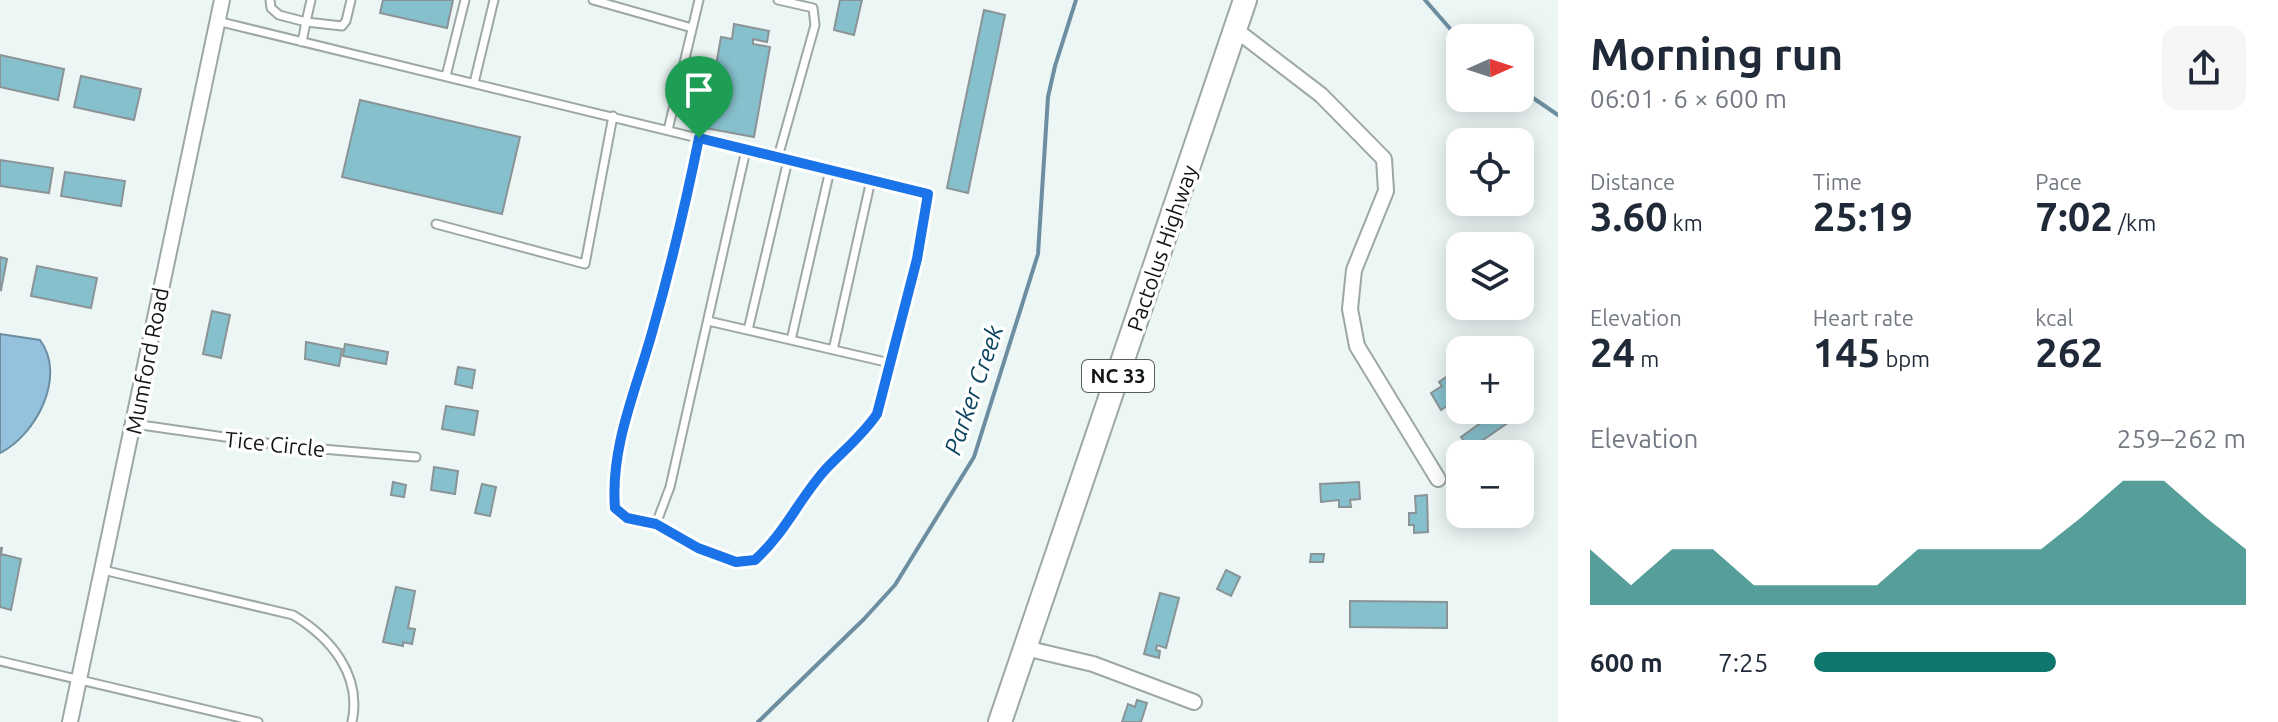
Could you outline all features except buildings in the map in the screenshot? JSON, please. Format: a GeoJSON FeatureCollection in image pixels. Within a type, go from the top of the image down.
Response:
{"type":"FeatureCollection","features":[{"type":"Feature","properties":{"kind":"main road","name":"Pactolus Highway"},"geometry":{"type":"LineString","coordinates":[[1000,722],[1245,0]]}},
{"type":"Feature","properties":{"kind":"street","name":"Mumford Road"},"geometry":{"type":"LineString","coordinates":[[70,722],[222,0]]}},
{"type":"Feature","properties":{"kind":"street"},"geometry":{"type":"LineString","coordinates":[[1236,30],[1321,95],[1384,159],[1386,191],[1354,270],[1350,309],[1357,346],[1438,479]]}},
{"type":"Feature","properties":{"kind":"street"},"geometry":{"type":"LineString","coordinates":[[1025,648],[1093,664],[1194,702]]}},
{"type":"Feature","properties":{"kind":"lane"},"geometry":{"type":"LineString","coordinates":[[270,0],[271,8],[279,15],[342,26],[351,0]]}},
{"type":"Feature","properties":{"kind":"lane"},"geometry":{"type":"LineString","coordinates":[[302,42],[311,0]]}},
{"type":"Feature","properties":{"kind":"lane"},"geometry":{"type":"LineString","coordinates":[[446,76],[465,0]]}},
{"type":"Feature","properties":{"kind":"lane"},"geometry":{"type":"LineString","coordinates":[[474,83],[494,0]]}},
{"type":"Feature","properties":{"kind":"lane"},"geometry":{"type":"LineString","coordinates":[[593,0],[692,28]]}},
{"type":"Feature","properties":{"kind":"lane"},"geometry":{"type":"LineString","coordinates":[[668,130],[699,0]]}},
{"type":"Feature","properties":{"kind":"lane"},"geometry":{"type":"LineString","coordinates":[[778,0],[813,8],[815,25],[778,157]]}},
{"type":"Feature","properties":{"kind":"lane"},"geometry":{"type":"LineString","coordinates":[[217,21],[613,116],[928,194],[917,259],[877,414],[823,472],[787,527],[755,560],[736,562],[698,548],[656,524],[627,518],[615,508],[613,490],[617,450],[656,319],[699,138]]}},
{"type":"Feature","properties":{"kind":"lane"},"geometry":{"type":"LineString","coordinates":[[436,224],[585,264],[613,116]]}},
{"type":"Feature","properties":{"kind":"lane"},"geometry":{"type":"LineString","coordinates":[[656,524],[670,487],[746,150]]}},
{"type":"Feature","properties":{"kind":"lane"},"geometry":{"type":"LineString","coordinates":[[748,330],[788,160]]}},
{"type":"Feature","properties":{"kind":"lane"},"geometry":{"type":"LineString","coordinates":[[791,340],[830,170]]}},
{"type":"Feature","properties":{"kind":"lane"},"geometry":{"type":"LineString","coordinates":[[833,350],[871,180]]}},
{"type":"Feature","properties":{"kind":"lane"},"geometry":{"type":"LineString","coordinates":[[708,321],[890,363]]}},
{"type":"Feature","properties":{"kind":"lane","name":"Tice Circle"},"geometry":{"type":"LineString","coordinates":[[134,424],[287,446],[416,457]]}},
{"type":"Feature","properties":{"kind":"lane"},"geometry":{"type":"LineString","coordinates":[[103,570],[293,615],[314,630],[347,670],[354,685],[352,722]]}},
{"type":"Feature","properties":{"kind":"lane"},"geometry":{"type":"LineString","coordinates":[[0,661],[258,722]]}},
{"type":"Feature","properties":{"kind":"water"},"geometry":{"type":"Polygon","coordinates":[[[0,334],[40,340],[48,354],[50,370],[49,387],[36,419],[25,433],[0,453],[0,334]]]}},
{"type":"Feature","properties":{"kind":"waterway","name":"Parker Creek"},"geometry":{"type":"LineString","coordinates":[[758,722],[895,585],[974,457],[1038,254],[1048,97],[1076,0]]}},
{"type":"Feature","properties":{"kind":"waterway","name":"Parker Creek"},"geometry":{"type":"LineString","coordinates":[[1425,0],[1446,24]]}},
{"type":"Feature","properties":{"kind":"waterway","name":"Parker Creek"},"geometry":{"type":"LineString","coordinates":[[1534,99],[1558,115]]}},
{"type":"Feature","properties":{"kind":"route"},"geometry":{"type":"LineString","coordinates":[[699,138],[928,194],[917,259],[877,414],[864,432],[823,472],[787,527],[755,560],[736,562],[698,548],[656,524],[627,518],[615,508],[613,490],[617,450],[653,332],[699,138]]}}]}
